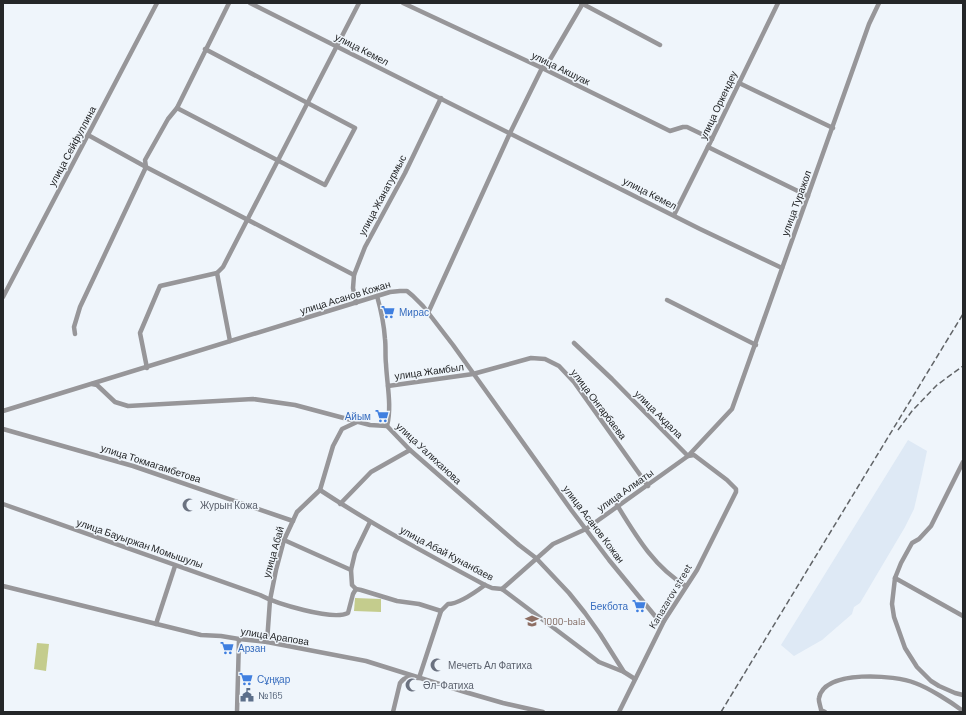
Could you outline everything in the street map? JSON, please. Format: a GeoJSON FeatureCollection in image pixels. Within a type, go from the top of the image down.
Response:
{"type":"FeatureCollection","features":[{"type":"Feature","properties":{"kind":"street","name":"улица Сейфуллина"},"geometry":{"type":"LineString","coordinates":[[3,297],[157,3]]}},
{"type":"Feature","properties":{"kind":"street"},"geometry":{"type":"LineString","coordinates":[[75,334],[74,327],[80,307],[146,167],[145,160],[168,119],[177,108],[229,3]]}},
{"type":"Feature","properties":{"kind":"street","name":"улица Кемел"},"geometry":{"type":"LineString","coordinates":[[250,3],[700,229],[782,268]]}},
{"type":"Feature","properties":{"kind":"street"},"geometry":{"type":"LineString","coordinates":[[147,368],[140,333],[160,286],[217,273],[223,267],[359,3]]}},
{"type":"Feature","properties":{"kind":"street","name":"улица Акшуак"},"geometry":{"type":"LineString","coordinates":[[403,3],[542,68],[670,131],[687,127],[712,139]]}},
{"type":"Feature","properties":{"kind":"street"},"geometry":{"type":"LineString","coordinates":[[428,313],[510,133],[542,68],[548,63],[582,3],[660,45]]}},
{"type":"Feature","properties":{"kind":"street","name":"улица Оркендеу"},"geometry":{"type":"LineString","coordinates":[[674,215],[778,3]]}},
{"type":"Feature","properties":{"kind":"street","name":"улица Туражол"},"geometry":{"type":"LineString","coordinates":[[732,409],[869,24],[879,3]]}},
{"type":"Feature","properties":{"kind":"street"},"geometry":{"type":"LineString","coordinates":[[177,108],[325,185],[355,128],[205,49]]}},
{"type":"Feature","properties":{"kind":"street"},"geometry":{"type":"LineString","coordinates":[[739,83],[833,128]]}},
{"type":"Feature","properties":{"kind":"street","name":"улица Жанатурмыс"},"geometry":{"type":"LineString","coordinates":[[356,303],[353,288],[354,275],[365,247],[405,173],[441,98]]}},
{"type":"Feature","properties":{"kind":"street"},"geometry":{"type":"LineString","coordinates":[[88,135],[146,167],[354,275]]}},
{"type":"Feature","properties":{"kind":"street"},"geometry":{"type":"LineString","coordinates":[[708,147],[808,196]]}},
{"type":"Feature","properties":{"kind":"street"},"geometry":{"type":"LineString","coordinates":[[217,273],[230,341]]}},
{"type":"Feature","properties":{"kind":"street","name":"улица Асанов Кожан"},"geometry":{"type":"LineString","coordinates":[[3,411],[147,368],[390,292],[400,290],[407,291],[428,313],[474,374],[609,560],[655,616],[664,621]]}},
{"type":"Feature","properties":{"kind":"street","name":"улица Жамбыл"},"geometry":{"type":"LineString","coordinates":[[377,296],[384,331],[389,416],[387,426]]}},
{"type":"Feature","properties":{"kind":"street"},"geometry":{"type":"LineString","coordinates":[[667,300],[756,345]]}},
{"type":"Feature","properties":{"kind":"street","name":"улица Акдала"},"geometry":{"type":"LineString","coordinates":[[574,343],[688,456],[694,455],[727,480],[736,489]]}},
{"type":"Feature","properties":{"kind":"street","name":"улица Онгарбаева"},"geometry":{"type":"LineString","coordinates":[[474,374],[532,358],[545,359],[559,366],[574,382],[648,486]]}},
{"type":"Feature","properties":{"kind":"street","name":"улица Жамбыл"},"geometry":{"type":"LineString","coordinates":[[388,386],[474,374]]}},
{"type":"Feature","properties":{"kind":"street","name":"улица Уалиханова"},"geometry":{"type":"LineString","coordinates":[[91,384],[97,385],[115,402],[128,406],[253,400],[295,405],[370,425],[387,426],[410,450],[536,558],[585,613],[624,672],[635,679]]}},
{"type":"Feature","properties":{"kind":"street","name":"улица Алматы"},"geometry":{"type":"LineString","coordinates":[[502,589],[553,544],[586,529],[688,456],[732,409]]}},
{"type":"Feature","properties":{"kind":"street","name":"улица Абай"},"geometry":{"type":"LineString","coordinates":[[267,642],[270,600],[284,540],[297,512],[320,490],[337,437],[342,429],[358,422]]}},
{"type":"Feature","properties":{"kind":"street","name":"улица Токмагамбетова"},"geometry":{"type":"LineString","coordinates":[[3,429],[133,466],[292,521]]}},
{"type":"Feature","properties":{"kind":"street"},"geometry":{"type":"LineString","coordinates":[[340,504],[371,472],[410,450]]}},
{"type":"Feature","properties":{"kind":"street"},"geometry":{"type":"LineString","coordinates":[[963,462],[931,526],[920,539],[912,543],[901,563],[895,578],[892,604],[894,617],[905,648],[917,667],[931,681],[955,693],[963,695]]}},
{"type":"Feature","properties":{"kind":"street","name":"Kanazarov street"},"geometry":{"type":"LineString","coordinates":[[619,712],[664,621],[697,570],[736,492],[736,489]]}},
{"type":"Feature","properties":{"kind":"street","name":"улица Абай Кунанбаев"},"geometry":{"type":"LineString","coordinates":[[320,490],[370,522],[485,585],[492,588],[502,589],[599,662],[624,672]]}},
{"type":"Feature","properties":{"kind":"street","name":"улица Бауыржан Момышулы"},"geometry":{"type":"LineString","coordinates":[[3,504],[260,595],[270,600],[320,614],[344,615],[348,613],[353,594],[356,589]]}},
{"type":"Feature","properties":{"kind":"street"},"geometry":{"type":"LineString","coordinates":[[617,506],[642,545],[653,558],[673,578],[686,586]]}},
{"type":"Feature","properties":{"kind":"street"},"geometry":{"type":"LineString","coordinates":[[370,522],[355,553],[351,570],[352,584],[356,589],[397,601],[419,604],[441,611]]}},
{"type":"Feature","properties":{"kind":"street"},"geometry":{"type":"LineString","coordinates":[[284,540],[351,570]]}},
{"type":"Feature","properties":{"kind":"street"},"geometry":{"type":"LineString","coordinates":[[156,624],[175,566]]}},
{"type":"Feature","properties":{"kind":"street"},"geometry":{"type":"LineString","coordinates":[[895,578],[963,616]]}},
{"type":"Feature","properties":{"kind":"street"},"geometry":{"type":"LineString","coordinates":[[393,712],[400,683],[403,679],[408,677],[419,678],[441,611],[448,604],[453,604],[461,599],[471,596],[485,585]]}},
{"type":"Feature","properties":{"kind":"street","name":"улица Арапова"},"geometry":{"type":"LineString","coordinates":[[3,586],[201,635],[267,642],[366,661],[503,703],[543,712]]}},
{"type":"Feature","properties":{"kind":"street"},"geometry":{"type":"LineString","coordinates":[[237,712],[239,639]]}},
{"type":"Feature","properties":{"kind":"street"},"geometry":{"type":"LineString","coordinates":[[823,711],[819,698],[824,688],[843,679],[863,676],[886,676],[915,683],[954,704],[963,711]]}},
{"type":"Feature","properties":{"kind":"shaded area"},"geometry":{"type":"Polygon","coordinates":[[[908,440],[927,451],[914,509],[905,527],[860,603],[854,607],[852,614],[822,640],[794,656],[781,645],[908,440]]]}},
{"type":"Feature","properties":{"kind":"green space"},"geometry":{"type":"Polygon","coordinates":[[[355,598],[381,599],[381,612],[354,611],[355,598]]]}},
{"type":"Feature","properties":{"kind":"green space"},"geometry":{"type":"Polygon","coordinates":[[[37,643],[49,644],[46,671],[34,669],[37,643]]]}},
{"type":"Feature","properties":{"kind":"railway"},"geometry":{"type":"LineString","coordinates":[[721,712],[963,314]]}},
{"type":"Feature","properties":{"kind":"railway"},"geometry":{"type":"LineString","coordinates":[[898,430],[912,411],[937,385],[963,366]]}},
{"type":"Feature","properties":{"kind":"place","name":"Мирас"},"geometry":{"type":"Point","coordinates":[388,312]}},
{"type":"Feature","properties":{"kind":"place","name":"Айым"},"geometry":{"type":"Point","coordinates":[382,416]}},
{"type":"Feature","properties":{"kind":"place","name":"Журын Кожа"},"geometry":{"type":"Point","coordinates":[189,505]}},
{"type":"Feature","properties":{"kind":"place","name":"Бекбота"},"geometry":{"type":"Point","coordinates":[639,606]}},
{"type":"Feature","properties":{"kind":"place","name":"1000-bala"},"geometry":{"type":"Point","coordinates":[532,621]}},
{"type":"Feature","properties":{"kind":"place","name":"Арзан"},"geometry":{"type":"Point","coordinates":[227,648]}},
{"type":"Feature","properties":{"kind":"place","name":"Мечеть Ал Фатиха"},"geometry":{"type":"Point","coordinates":[437,665]}},
{"type":"Feature","properties":{"kind":"place","name":"Сұңқар"},"geometry":{"type":"Point","coordinates":[246,679]}},
{"type":"Feature","properties":{"kind":"place","name":"Әл-Фатиха"},"geometry":{"type":"Point","coordinates":[412,685]}},
{"type":"Feature","properties":{"kind":"place","name":"№165"},"geometry":{"type":"Point","coordinates":[247,695]}}]}
